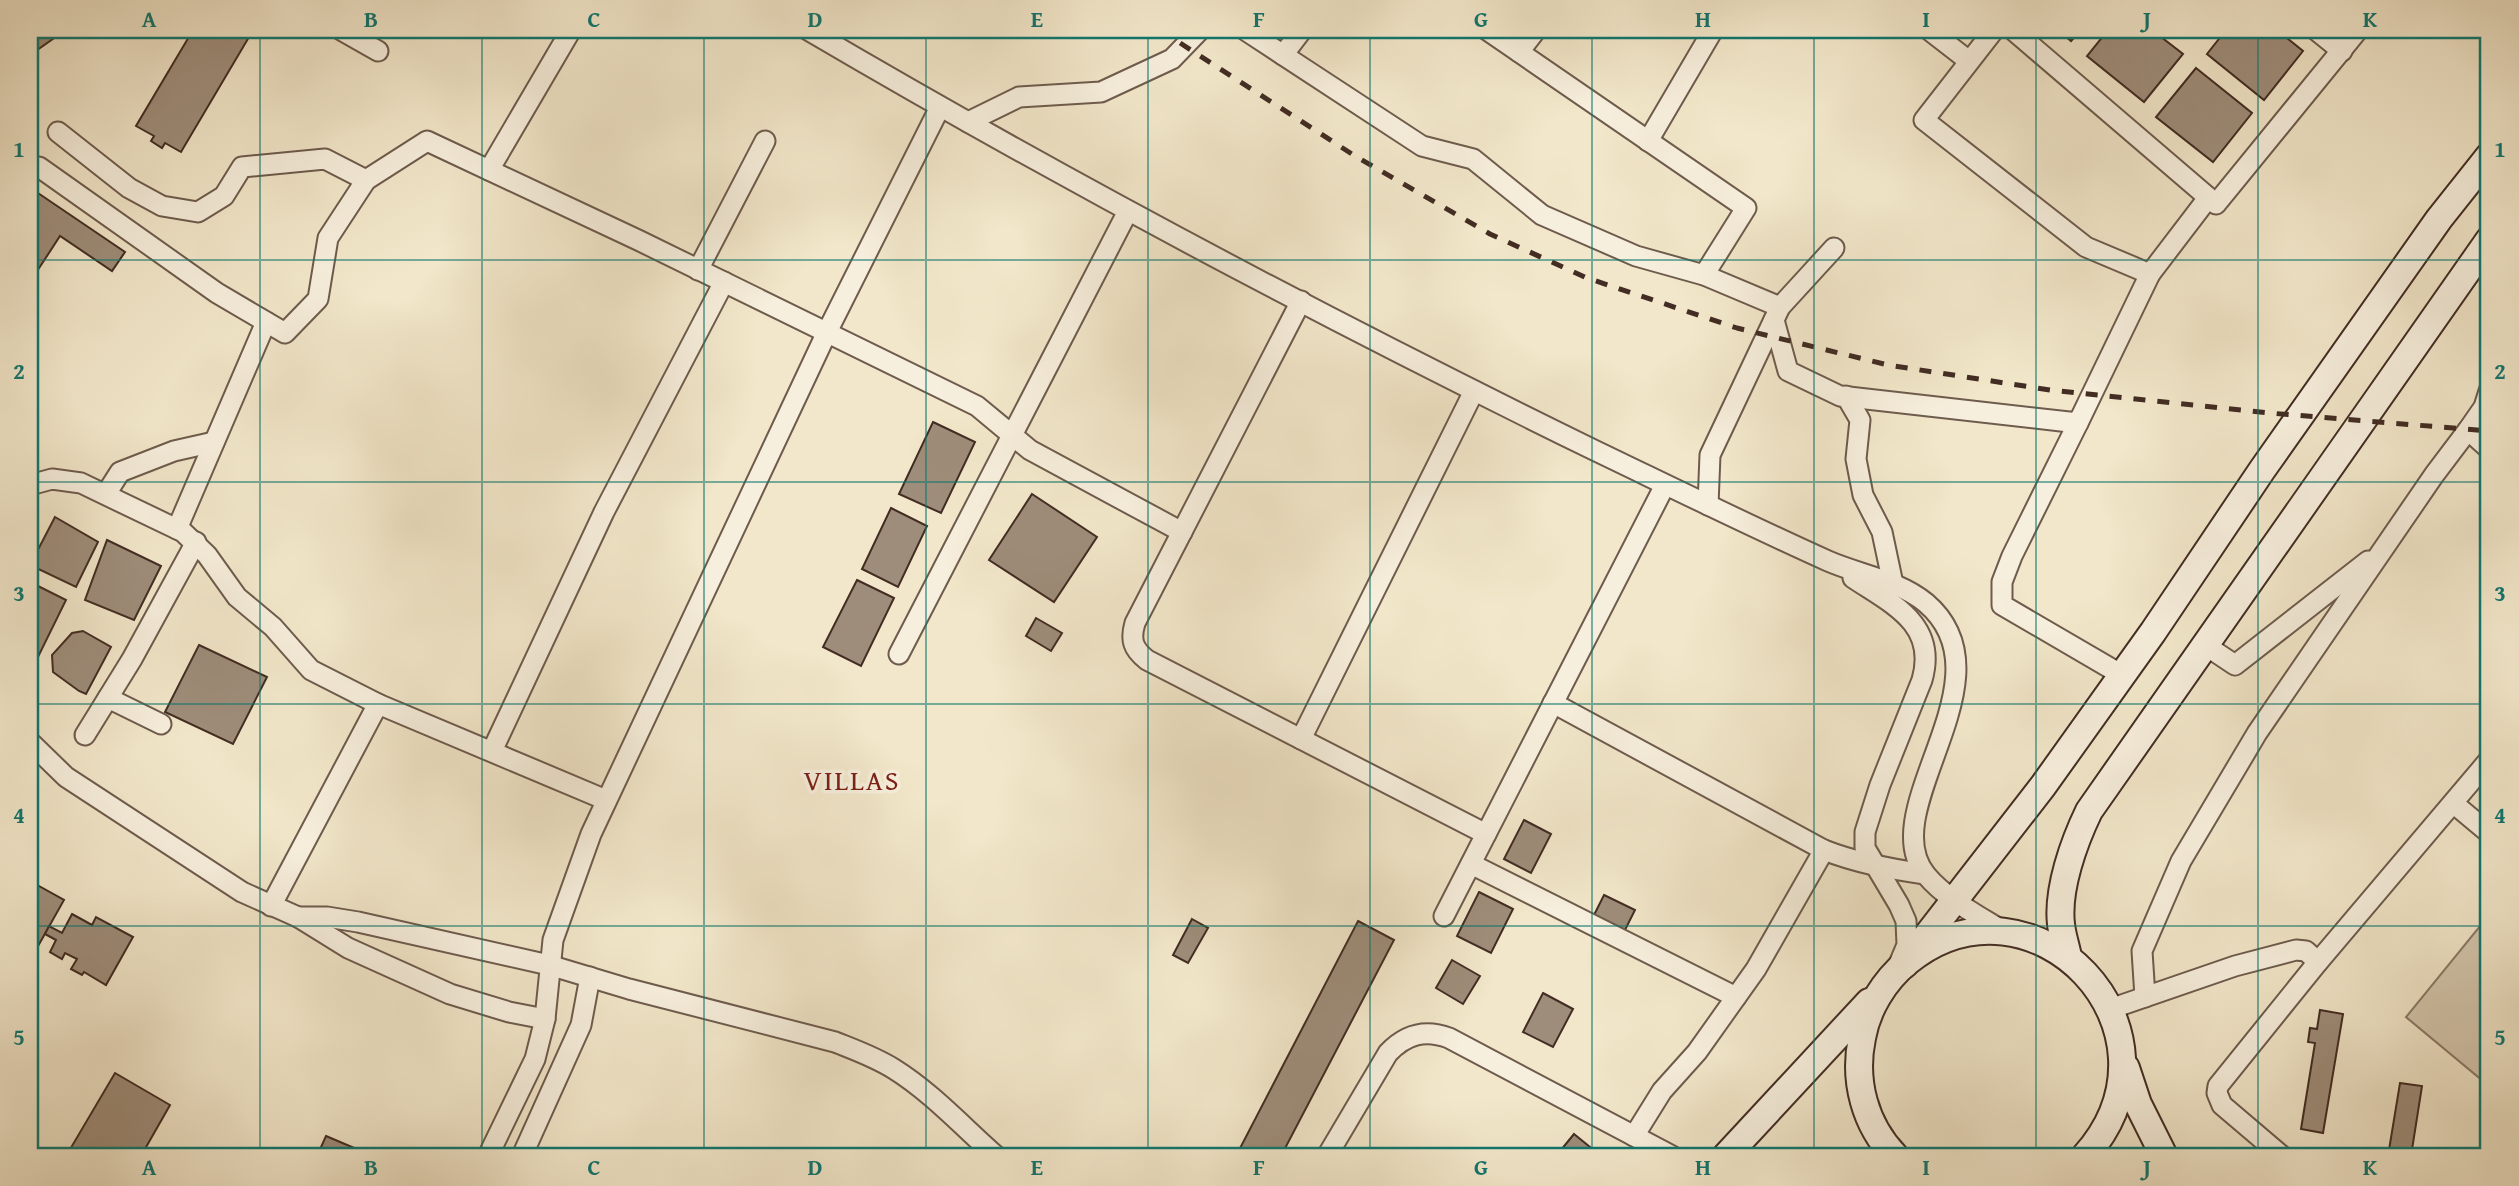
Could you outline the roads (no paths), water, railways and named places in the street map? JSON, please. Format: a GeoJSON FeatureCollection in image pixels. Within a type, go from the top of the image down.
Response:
{"type":"FeatureCollection","features":[{"type":"Feature","properties":{"kind":"main road"},"geometry":{"type":"LineString","coordinates":[[1726,1156],[1895,975],[1956,901],[2122,675],[2439,219],[2489,156]]}},
{"type":"Feature","properties":{"kind":"main road"},"geometry":{"type":"LineString","coordinates":[[2068,957],[2061,922],[2066,876],[2079,832],[2089,810],[2489,240]]}},
{"type":"Feature","properties":{"kind":"main road"},"geometry":{"type":"LineString","coordinates":[[1895,1156],[1870,1119],[1859,1078],[1865,1023],[1895,975],[1929,948],[1955,937],[1989,932],[2039,941],[2068,957],[2092,980],[2110,1009],[2120,1041],[2122,1058],[2119,1094],[2096,1144],[2085,1156]]}},
{"type":"Feature","properties":{"kind":"main road"},"geometry":{"type":"LineString","coordinates":[[2122,1058],[2138,1104],[2164,1156]]}},
{"type":"Feature","properties":{"kind":"street"},"geometry":{"type":"LineString","coordinates":[[341,30],[378,51]]}},
{"type":"Feature","properties":{"kind":"street"},"geometry":{"type":"LineString","coordinates":[[489,170],[570,30]]}},
{"type":"Feature","properties":{"kind":"street"},"geometry":{"type":"LineString","coordinates":[[808,30],[1128,211],[1474,391],[1832,563],[1893,584],[1912,594],[1936,614],[1952,641],[1957,672],[1952,698],[1913,831],[1913,846],[1925,874],[1956,901],[2006,933]]}},
{"type":"Feature","properties":{"kind":"street"},"geometry":{"type":"LineString","coordinates":[[968,122],[1019,97],[1101,92],[1172,59],[1200,30]]}},
{"type":"Feature","properties":{"kind":"street"},"geometry":{"type":"LineString","coordinates":[[1245,30],[1422,146],[1473,159],[1542,215],[1636,256],[1704,275],[1777,314]]}},
{"type":"Feature","properties":{"kind":"street"},"geometry":{"type":"LineString","coordinates":[[1283,55],[1302,30]]}},
{"type":"Feature","properties":{"kind":"street"},"geometry":{"type":"LineString","coordinates":[[1486,30],[1746,208],[1704,275]]}},
{"type":"Feature","properties":{"kind":"street"},"geometry":{"type":"LineString","coordinates":[[1519,52],[1536,30]]}},
{"type":"Feature","properties":{"kind":"street"},"geometry":{"type":"LineString","coordinates":[[1648,141],[1713,30]]}},
{"type":"Feature","properties":{"kind":"street"},"geometry":{"type":"LineString","coordinates":[[1929,30],[1969,61]]}},
{"type":"Feature","properties":{"kind":"street"},"geometry":{"type":"LineString","coordinates":[[1994,30],[1924,120],[2086,247],[2150,274]]}},
{"type":"Feature","properties":{"kind":"street"},"geometry":{"type":"LineString","coordinates":[[2013,30],[2216,204],[2358,30]]}},
{"type":"Feature","properties":{"kind":"street"},"geometry":{"type":"LineString","coordinates":[[2316,30],[2342,51]]}},
{"type":"Feature","properties":{"kind":"street"},"geometry":{"type":"LineString","coordinates":[[488,1156],[535,1059],[545,1019],[553,940],[564,905],[606,800],[827,332],[940,107]]}},
{"type":"Feature","properties":{"kind":"street"},"geometry":{"type":"LineString","coordinates":[[58,132],[129,188],[162,205],[198,212],[224,196],[242,167],[325,159],[366,180]]}},
{"type":"Feature","properties":{"kind":"street"},"geometry":{"type":"LineString","coordinates":[[39,167],[217,293],[285,333],[318,299],[328,238],[366,180],[427,141],[977,406],[1030,450],[1182,532]]}},
{"type":"Feature","properties":{"kind":"street"},"geometry":{"type":"LineString","coordinates":[[698,270],[765,141]]}},
{"type":"Feature","properties":{"kind":"street"},"geometry":{"type":"LineString","coordinates":[[2122,675],[2002,605],[2002,582],[2011,556],[2150,274],[2208,198]]}},
{"type":"Feature","properties":{"kind":"street"},"geometry":{"type":"LineString","coordinates":[[900,654],[1128,211]]}},
{"type":"Feature","properties":{"kind":"street"},"geometry":{"type":"LineString","coordinates":[[1709,505],[1710,454],[1777,314],[1834,248]]}},
{"type":"Feature","properties":{"kind":"street"},"geometry":{"type":"LineString","coordinates":[[492,751],[604,512],[724,282]]}},
{"type":"Feature","properties":{"kind":"street"},"geometry":{"type":"LineString","coordinates":[[1301,301],[1135,623],[1133,644],[1138,653],[1486,834]]}},
{"type":"Feature","properties":{"kind":"street"},"geometry":{"type":"LineString","coordinates":[[1777,314],[1788,371],[1840,396],[2078,423]]}},
{"type":"Feature","properties":{"kind":"street"},"geometry":{"type":"LineString","coordinates":[[177,529],[266,322]]}},
{"type":"Feature","properties":{"kind":"street"},"geometry":{"type":"LineString","coordinates":[[1301,739],[1474,391]]}},
{"type":"Feature","properties":{"kind":"street"},"geometry":{"type":"LineString","coordinates":[[2145,997],[2143,951],[2181,861],[2257,733],[2434,475],[2484,407],[2489,391]]}},
{"type":"Feature","properties":{"kind":"street"},"geometry":{"type":"LineString","coordinates":[[1846,396],[1860,420],[1856,458],[1863,495],[1882,532],[1893,584]]}},
{"type":"Feature","properties":{"kind":"street"},"geometry":{"type":"LineString","coordinates":[[2468,430],[2489,449]]}},
{"type":"Feature","properties":{"kind":"street"},"geometry":{"type":"LineString","coordinates":[[106,494],[120,472],[174,451],[214,442]]}},
{"type":"Feature","properties":{"kind":"street"},"geometry":{"type":"LineString","coordinates":[[30,485],[38,481],[66,480],[81,483],[177,529],[196,542],[237,597],[273,627],[311,670],[378,704],[606,800]]}},
{"type":"Feature","properties":{"kind":"street"},"geometry":{"type":"LineString","coordinates":[[1444,916],[1665,485]]}},
{"type":"Feature","properties":{"kind":"street"},"geometry":{"type":"LineString","coordinates":[[85,735],[132,659],[196,542]]}},
{"type":"Feature","properties":{"kind":"street"},"geometry":{"type":"LineString","coordinates":[[2205,645],[2235,665],[2382,550]]}},
{"type":"Feature","properties":{"kind":"street"},"geometry":{"type":"LineString","coordinates":[[1832,563],[1906,615],[1918,629],[1925,649],[1922,680],[1880,785],[1866,832],[1865,848],[1899,905],[1908,932],[1908,945],[1895,975]]}},
{"type":"Feature","properties":{"kind":"street"},"geometry":{"type":"LineString","coordinates":[[108,698],[162,724]]}},
{"type":"Feature","properties":{"kind":"street"},"geometry":{"type":"LineString","coordinates":[[271,906],[378,704]]}},
{"type":"Feature","properties":{"kind":"street"},"geometry":{"type":"LineString","coordinates":[[1553,704],[1824,850],[1848,860],[1925,874]]}},
{"type":"Feature","properties":{"kind":"street"},"geometry":{"type":"LineString","coordinates":[[30,742],[66,777],[242,892],[298,917],[348,948],[450,994],[509,1012],[545,1019]]}},
{"type":"Feature","properties":{"kind":"street"},"geometry":{"type":"LineString","coordinates":[[2282,1156],[2222,1105],[2217,1093],[2224,1078],[2318,961],[2489,760]]}},
{"type":"Feature","properties":{"kind":"street"},"geometry":{"type":"LineString","coordinates":[[2453,803],[2489,833]]}},
{"type":"Feature","properties":{"kind":"street"},"geometry":{"type":"LineString","coordinates":[[1634,1136],[1662,1091],[1697,1052],[1762,958],[1824,850]]}},
{"type":"Feature","properties":{"kind":"street"},"geometry":{"type":"LineString","coordinates":[[1471,864],[1736,997]]}},
{"type":"Feature","properties":{"kind":"street"},"geometry":{"type":"LineString","coordinates":[[298,917],[327,917],[359,922],[549,965],[835,1042],[895,1069],[918,1086],[996,1156]]}},
{"type":"Feature","properties":{"kind":"street"},"geometry":{"type":"LineString","coordinates":[[2110,1009],[2235,965],[2297,950],[2306,951],[2318,961]]}},
{"type":"Feature","properties":{"kind":"street"},"geometry":{"type":"LineString","coordinates":[[522,1156],[581,1025],[590,977]]}},
{"type":"Feature","properties":{"kind":"street"},"geometry":{"type":"LineString","coordinates":[[1327,1156],[1388,1053],[1409,1036],[1423,1033],[1436,1033],[1449,1038],[1672,1156]]}},
{"type":"Feature","properties":{"kind":"railway"},"geometry":{"type":"LineString","coordinates":[[1160,30],[1355,156],[1490,234],[1587,278],[1737,328],[1888,365],[2050,390],[2269,413],[2489,431]]}},
{"type":"Feature","properties":{"kind":"district","name":"VILLAS"},"geometry":{"type":"Point","coordinates":[852,779]}}]}
